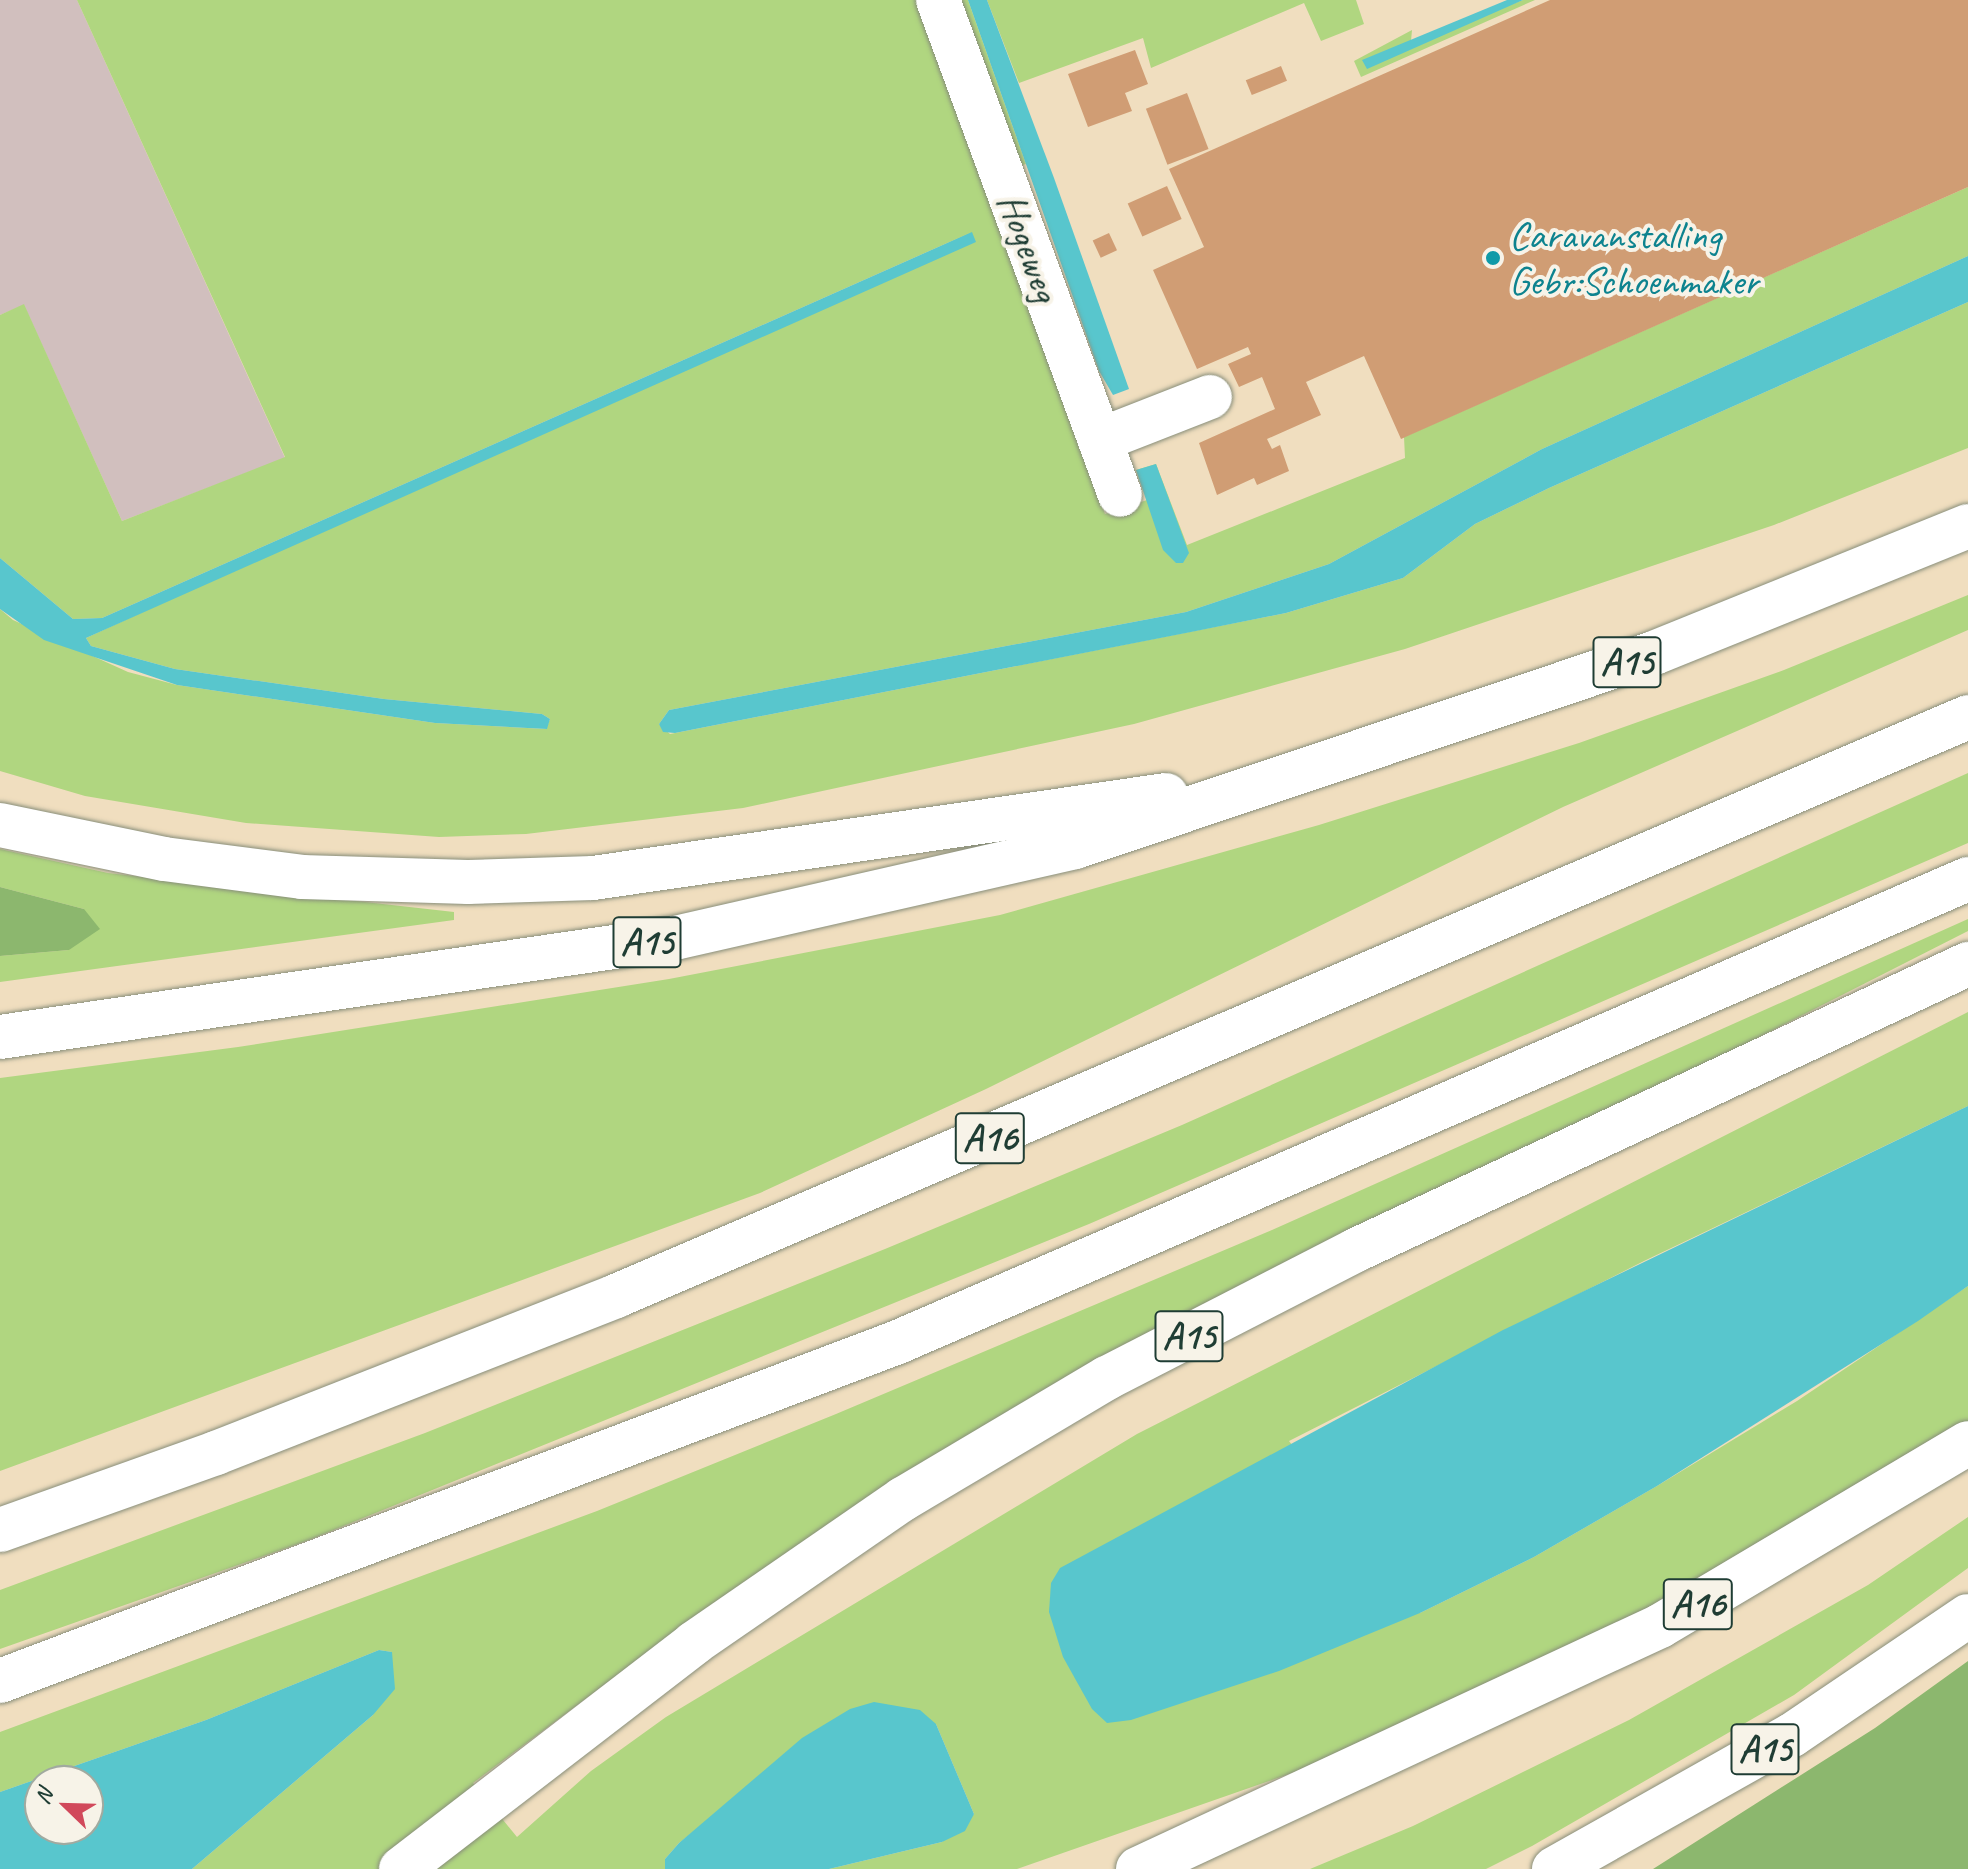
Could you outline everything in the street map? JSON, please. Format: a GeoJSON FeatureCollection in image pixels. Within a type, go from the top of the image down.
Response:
{"type":"FeatureCollection","features":[{"type":"Feature","properties":{"kind":"main road","name":"Hogeweg"},"geometry":{"type":"LineString","coordinates":[[938,0],[1120,495]]}},
{"type":"Feature","properties":{"kind":"main road"},"geometry":{"type":"LineString","coordinates":[[1100,440],[1210,397]]}},
{"type":"Feature","properties":{"kind":"main road","name":"A15"},"geometry":{"type":"LineString","coordinates":[[0,1037],[675,938],[1075,847],[1654,653],[1968,526]]}},
{"type":"Feature","properties":{"kind":"main road","name":"A16"},"geometry":{"type":"LineString","coordinates":[[0,1530],[216,1453],[616,1296],[1968,717]]}},
{"type":"Feature","properties":{"kind":"main road","name":"A15"},"geometry":{"type":"LineString","coordinates":[[0,825],[149,857],[302,877],[468,882],[593,878],[1279,779]]}},
{"type":"Feature","properties":{"kind":"main road"},"geometry":{"type":"LineString","coordinates":[[0,1681],[898,1342],[1968,879]]}},
{"type":"Feature","properties":{"kind":"main road","name":"A15"},"geometry":{"type":"LineString","coordinates":[[401,1869],[469,1811],[694,1643],[903,1499],[1107,1378],[1356,1250],[1968,964]]}},
{"type":"Feature","properties":{"kind":"main road","name":"A16"},"geometry":{"type":"LineString","coordinates":[[1138,1869],[1660,1626],[1968,1443]]}},
{"type":"Feature","properties":{"kind":"main road","name":"A15"},"geometry":{"type":"LineString","coordinates":[[1554,1869],[1792,1735],[1968,1616]]}},
{"type":"Feature","properties":{"kind":"shaded area"},"geometry":{"type":"Polygon","coordinates":[[[0,0],[77,0],[285,458],[122,521],[24,305],[0,315],[0,0]]]}},
{"type":"Feature","properties":{"kind":"green space"},"geometry":{"type":"Polygon","coordinates":[[[77,0],[917,0],[1105,514],[1147,500],[1136,470],[1156,464],[1187,545],[1405,458],[1404,437],[1968,187],[1968,256],[1542,449],[1329,564],[1186,612],[669,710],[659,724],[670,734],[1286,613],[1403,578],[1475,524],[1549,488],[1968,302],[1968,448],[1774,525],[1405,649],[1134,724],[743,808],[526,834],[439,837],[246,823],[85,796],[0,771],[0,609],[13,620],[128,672],[177,685],[435,723],[546,729],[550,719],[542,714],[384,699],[175,669],[91,646],[86,638],[972,232],[102,618],[73,619],[0,558],[0,315],[24,304],[122,521],[285,457],[77,0]]]}},
{"type":"Feature","properties":{"kind":"green space"},"geometry":{"type":"Polygon","coordinates":[[[947,0],[968,0],[1026,164],[1013,168],[947,0]]]}},
{"type":"Feature","properties":{"kind":"green space"},"geometry":{"type":"Polygon","coordinates":[[[987,0],[1356,0],[1364,24],[1321,41],[1304,3],[1151,68],[1143,38],[1019,83],[987,0]]]}},
{"type":"Feature","properties":{"kind":"green space"},"geometry":{"type":"Polygon","coordinates":[[[1523,0],[1535,0],[1361,77],[1354,61],[1412,30],[1411,41],[1363,60],[1523,0]]]}},
{"type":"Feature","properties":{"kind":"green space"},"geometry":{"type":"Polygon","coordinates":[[[1968,595],[1968,630],[1563,807],[986,1089],[760,1193],[0,1471],[0,1078],[238,1047],[669,979],[1000,915],[1319,825],[1579,743],[1784,670],[1968,595]]]}},
{"type":"Feature","properties":{"kind":"green space"},"geometry":{"type":"Polygon","coordinates":[[[1968,773],[1968,843],[1089,1224],[309,1540],[0,1649],[0,1590],[425,1433],[885,1249],[1182,1125],[1968,773]]]}},
{"type":"Feature","properties":{"kind":"green space"},"geometry":{"type":"Polygon","coordinates":[[[0,849],[108,873],[454,912],[454,920],[0,982],[0,956],[69,950],[84,909],[0,887],[0,849]]]}},
{"type":"Feature","properties":{"kind":"green space"},"geometry":{"type":"Polygon","coordinates":[[[0,887],[84,909],[100,929],[69,950],[0,956],[0,887]]]}},
{"type":"Feature","properties":{"kind":"green space"},"geometry":{"type":"Polygon","coordinates":[[[1968,919],[1968,931],[1468,1185],[687,1623],[473,1783],[517,1837],[591,1771],[666,1717],[1137,1434],[1968,1012],[1968,1106],[1644,1261],[1289,1441],[1420,1613],[1534,1557],[1657,1486],[1797,1401],[1968,1286],[1968,1437],[1700,1584],[1312,1766],[1017,1869],[829,1869],[942,1842],[974,1814],[936,1724],[724,1807],[679,1843],[665,1859],[665,1869],[192,1869],[373,1715],[392,1652],[379,1650],[206,1720],[77,1765],[24,1765],[24,1784],[0,1792],[0,1732],[597,1511],[1272,1230],[1968,919]]]}},
{"type":"Feature","properties":{"kind":"green space"},"geometry":{"type":"Polygon","coordinates":[[[1968,1517],[1968,1568],[1794,1695],[1532,1846],[1486,1869],[1310,1869],[1413,1826],[1629,1720],[1868,1585],[1968,1517]]]}},
{"type":"Feature","properties":{"kind":"green space"},"geometry":{"type":"Polygon","coordinates":[[[1968,1661],[1968,1869],[1653,1869],[1875,1728],[1968,1661]]]}},
{"type":"Feature","properties":{"kind":"water"},"geometry":{"type":"Polygon","coordinates":[[[968,0],[987,0],[1129,389],[1113,395],[1099,371],[968,0]]]}},
{"type":"Feature","properties":{"kind":"water"},"geometry":{"type":"Polygon","coordinates":[[[1507,0],[1523,0],[1367,69],[1362,60],[1507,0]]]}},
{"type":"Feature","properties":{"kind":"water"},"geometry":{"type":"Polygon","coordinates":[[[972,232],[976,242],[86,638],[91,646],[175,669],[384,699],[542,714],[550,719],[547,729],[435,723],[177,685],[44,640],[0,609],[0,558],[73,619],[102,618],[972,232]]]}},
{"type":"Feature","properties":{"kind":"water"},"geometry":{"type":"Polygon","coordinates":[[[1968,256],[1968,302],[1549,488],[1475,524],[1403,578],[1286,613],[1191,632],[675,733],[663,732],[659,724],[669,710],[1186,612],[1329,564],[1542,449],[1968,256]]]}},
{"type":"Feature","properties":{"kind":"water"},"geometry":{"type":"Polygon","coordinates":[[[1156,464],[1189,553],[1183,563],[1176,563],[1163,550],[1136,470],[1156,464]]]}},
{"type":"Feature","properties":{"kind":"water"},"geometry":{"type":"Polygon","coordinates":[[[1968,1106],[1968,1286],[1918,1321],[1657,1486],[1534,1557],[1420,1613],[1279,1671],[1131,1720],[1107,1723],[1092,1709],[1063,1657],[1049,1612],[1051,1583],[1060,1568],[1503,1330],[1968,1106]]]}},
{"type":"Feature","properties":{"kind":"water"},"geometry":{"type":"Polygon","coordinates":[[[379,1650],[392,1652],[395,1689],[373,1715],[192,1869],[0,1869],[0,1792],[24,1784],[24,1845],[104,1845],[104,1765],[77,1765],[206,1720],[379,1650]]]}},
{"type":"Feature","properties":{"kind":"water"},"geometry":{"type":"Polygon","coordinates":[[[874,1702],[920,1710],[936,1724],[974,1814],[965,1831],[942,1842],[829,1869],[665,1869],[665,1859],[679,1843],[802,1738],[850,1709],[874,1702]]]}},
{"type":"Feature","properties":{"kind":"building","name":"Caravanstalling Gebr:Schoenmaker"},"geometry":{"type":"Polygon","coordinates":[[[1550,0],[1968,0],[1968,187],[1401,439],[1364,356],[1306,382],[1321,415],[1267,439],[1272,449],[1280,445],[1289,471],[1257,485],[1254,478],[1217,495],[1199,443],[1275,409],[1262,377],[1239,387],[1228,364],[1251,354],[1248,347],[1197,369],[1153,270],[1204,247],[1169,169],[1550,0]]]}},
{"type":"Feature","properties":{"kind":"building"},"geometry":{"type":"Polygon","coordinates":[[[1135,50],[1148,84],[1125,93],[1132,111],[1088,127],[1068,74],[1135,50]]]}},
{"type":"Feature","properties":{"kind":"building"},"geometry":{"type":"Polygon","coordinates":[[[1281,66],[1287,81],[1252,95],[1246,80],[1281,66]]]}},
{"type":"Feature","properties":{"kind":"building"},"geometry":{"type":"Polygon","coordinates":[[[1187,93],[1209,149],[1167,165],[1146,109],[1187,93]]]}},
{"type":"Feature","properties":{"kind":"building"},"geometry":{"type":"Polygon","coordinates":[[[1167,186],[1182,219],[1142,236],[1128,203],[1167,186]]]}},
{"type":"Feature","properties":{"kind":"building"},"geometry":{"type":"Polygon","coordinates":[[[1109,233],[1117,250],[1101,258],[1093,241],[1109,233]]]}},
{"type":"Feature","properties":{"kind":"place","name":"Caravanstalling Gebr:Schoenmaker"},"geometry":{"type":"Point","coordinates":[1493,258]}}]}
